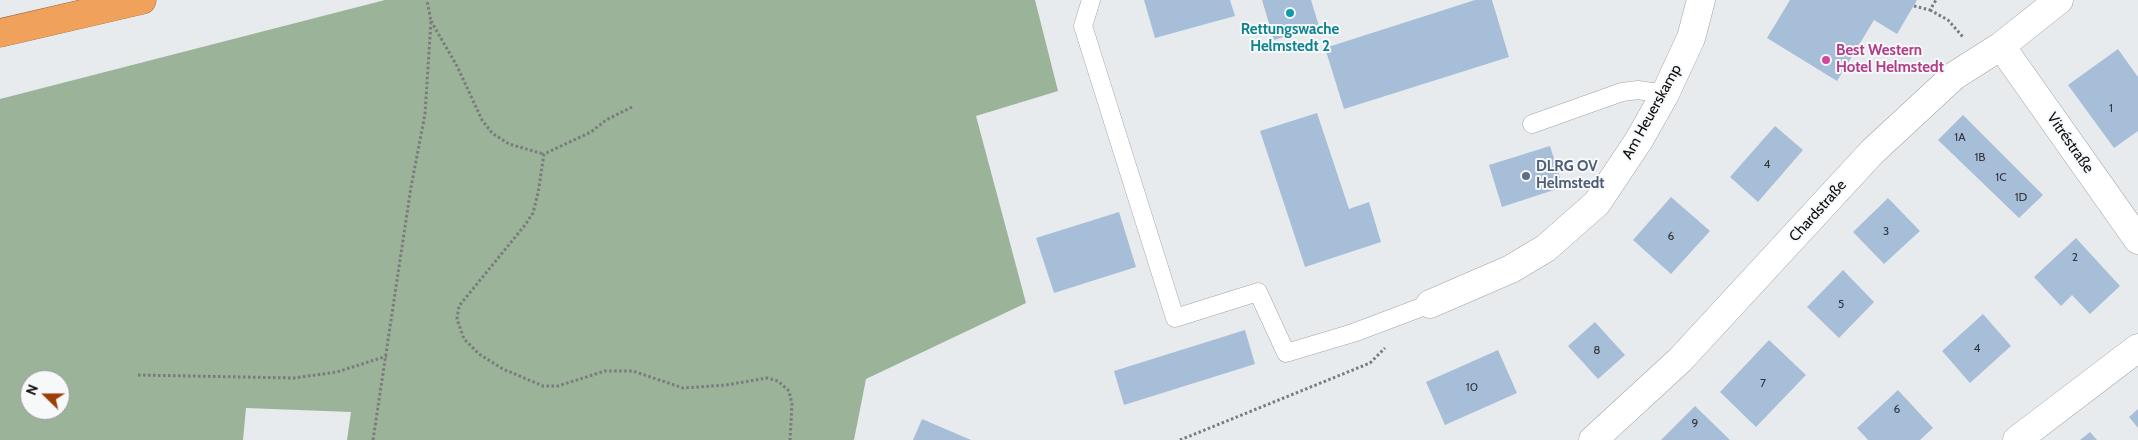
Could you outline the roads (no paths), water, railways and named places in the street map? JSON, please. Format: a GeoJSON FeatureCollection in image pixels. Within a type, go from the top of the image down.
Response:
{"type":"FeatureCollection","features":[{"type":"Feature","properties":{"kind":"highway"},"geometry":{"type":"LineString","coordinates":[[0,34],[142,0]]}},
{"type":"Feature","properties":{"kind":"street","name":"Am Heuerskamp"},"geometry":{"type":"LineString","coordinates":[[1430,304],[1511,269],[1539,252],[1597,203],[1665,94],[1691,38],[1701,0]]}},
{"type":"Feature","properties":{"kind":"street","name":"Chardstraße"},"geometry":{"type":"LineString","coordinates":[[1593,440],[1680,360],[1872,152],[1954,76],[1990,53],[2059,0]]}},
{"type":"Feature","properties":{"kind":"street","name":"Vitréstraße"},"geometry":{"type":"LineString","coordinates":[[1990,53],[2138,240]]}},
{"type":"Feature","properties":{"kind":"street"},"geometry":{"type":"LineString","coordinates":[[2016,440],[2138,348]]}},
{"type":"Feature","properties":{"kind":"lane"},"geometry":{"type":"LineString","coordinates":[[1091,0],[1083,26],[1175,318],[1258,292],[1286,353],[1352,333],[1430,304]]}},
{"type":"Feature","properties":{"kind":"lane"},"geometry":{"type":"LineString","coordinates":[[1532,124],[1622,92],[1638,90],[1665,94]]}},
{"type":"Feature","properties":{"kind":"place","name":"Rettungswache Helmstedt 2"},"geometry":{"type":"Point","coordinates":[1290,13]}},
{"type":"Feature","properties":{"kind":"place","name":"Best Western Hotel Helmstedt"},"geometry":{"type":"Point","coordinates":[1826,60]}},
{"type":"Feature","properties":{"kind":"place","name":"DLRG OV Helmstedt"},"geometry":{"type":"Point","coordinates":[1526,176]}}]}
